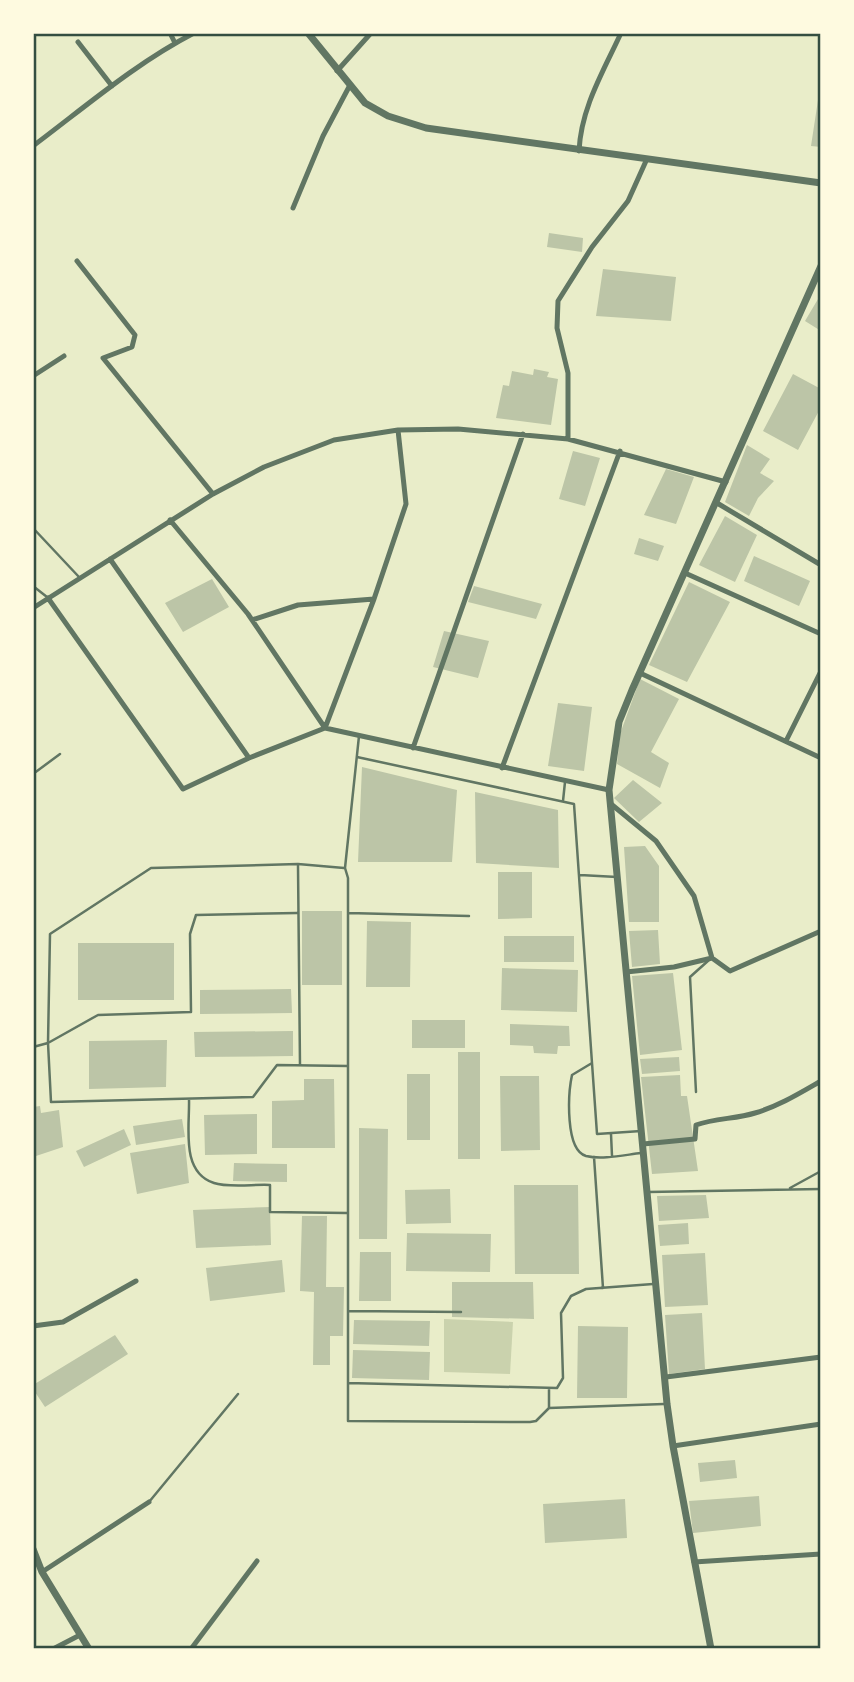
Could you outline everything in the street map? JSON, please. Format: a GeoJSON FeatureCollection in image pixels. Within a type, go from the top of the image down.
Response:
{"type":"FeatureCollection","features":[{"type":"Feature","properties":{"kind":"street"},"geometry":{"type":"LineString","coordinates":[[170,33],[175,43]]}},
{"type":"Feature","properties":{"kind":"street"},"geometry":{"type":"LineString","coordinates":[[33,146],[112,86],[194,33]]}},
{"type":"Feature","properties":{"kind":"street"},"geometry":{"type":"LineString","coordinates":[[308,33],[365,103],[388,116],[426,128],[821,183]]}},
{"type":"Feature","properties":{"kind":"street"},"geometry":{"type":"LineString","coordinates":[[337,71],[371,33]]}},
{"type":"Feature","properties":{"kind":"street"},"geometry":{"type":"LineString","coordinates":[[579,151],[580,129],[587,104],[621,33]]}},
{"type":"Feature","properties":{"kind":"street"},"geometry":{"type":"LineString","coordinates":[[78,42],[112,86]]}},
{"type":"Feature","properties":{"kind":"street"},"geometry":{"type":"LineString","coordinates":[[293,208],[323,136],[350,85]]}},
{"type":"Feature","properties":{"kind":"street"},"geometry":{"type":"LineString","coordinates":[[568,439],[568,373],[557,328],[558,301],[592,247],[628,201],[646,160]]}},
{"type":"Feature","properties":{"kind":"street"},"geometry":{"type":"LineString","coordinates":[[77,261],[135,335],[132,347],[103,358],[213,494]]}},
{"type":"Feature","properties":{"kind":"street"},"geometry":{"type":"LineString","coordinates":[[711,1649],[667,1404],[609,790],[619,722],[821,266]]}},
{"type":"Feature","properties":{"kind":"street"},"geometry":{"type":"LineString","coordinates":[[33,376],[64,356]]}},
{"type":"Feature","properties":{"kind":"street"},"geometry":{"type":"LineString","coordinates":[[33,608],[213,494],[264,467],[334,440],[398,430],[458,429],[523,434],[568,439],[620,451],[726,482]]}},
{"type":"Feature","properties":{"kind":"street"},"geometry":{"type":"LineString","coordinates":[[325,728],[374,599],[406,504],[398,430]]}},
{"type":"Feature","properties":{"kind":"street"},"geometry":{"type":"LineString","coordinates":[[413,748],[523,434]]}},
{"type":"Feature","properties":{"kind":"street"},"geometry":{"type":"LineString","coordinates":[[502,768],[620,451]]}},
{"type":"Feature","properties":{"kind":"street"},"geometry":{"type":"LineString","coordinates":[[717,503],[821,565]]}},
{"type":"Feature","properties":{"kind":"street"},"geometry":{"type":"LineString","coordinates":[[170,520],[251,620],[325,728]]}},
{"type":"Feature","properties":{"kind":"street"},"geometry":{"type":"LineString","coordinates":[[110,559],[249,758]]}},
{"type":"Feature","properties":{"kind":"street"},"geometry":{"type":"LineString","coordinates":[[685,573],[821,634]]}},
{"type":"Feature","properties":{"kind":"street"},"geometry":{"type":"LineString","coordinates":[[48,598],[183,789],[249,758],[325,728],[609,790]]}},
{"type":"Feature","properties":{"kind":"street"},"geometry":{"type":"LineString","coordinates":[[251,620],[298,605],[374,599]]}},
{"type":"Feature","properties":{"kind":"street"},"geometry":{"type":"LineString","coordinates":[[786,741],[821,671]]}},
{"type":"Feature","properties":{"kind":"street"},"geometry":{"type":"LineString","coordinates":[[640,673],[821,758]]}},
{"type":"Feature","properties":{"kind":"street"},"geometry":{"type":"LineString","coordinates":[[610,804],[656,841],[694,896],[712,958],[730,971],[821,931]]}},
{"type":"Feature","properties":{"kind":"street"},"geometry":{"type":"LineString","coordinates":[[626,972],[674,967],[712,958]]}},
{"type":"Feature","properties":{"kind":"street"},"geometry":{"type":"LineString","coordinates":[[643,1144],[695,1139],[696,1125],[754,1113],[781,1103],[821,1081]]}},
{"type":"Feature","properties":{"kind":"street"},"geometry":{"type":"LineString","coordinates":[[33,1326],[62,1322],[136,1281]]}},
{"type":"Feature","properties":{"kind":"street"},"geometry":{"type":"LineString","coordinates":[[666,1377],[821,1357]]}},
{"type":"Feature","properties":{"kind":"street"},"geometry":{"type":"LineString","coordinates":[[673,1446],[821,1424]]}},
{"type":"Feature","properties":{"kind":"street"},"geometry":{"type":"LineString","coordinates":[[42,1572],[149,1502]]}},
{"type":"Feature","properties":{"kind":"street"},"geometry":{"type":"LineString","coordinates":[[33,1549],[42,1572],[89,1649]]}},
{"type":"Feature","properties":{"kind":"street"},"geometry":{"type":"LineString","coordinates":[[694,1562],[821,1554]]}},
{"type":"Feature","properties":{"kind":"street"},"geometry":{"type":"LineString","coordinates":[[191,1649],[257,1561]]}},
{"type":"Feature","properties":{"kind":"street"},"geometry":{"type":"LineString","coordinates":[[53,1649],[80,1635]]}},
{"type":"Feature","properties":{"kind":"lane"},"geometry":{"type":"LineString","coordinates":[[33,528],[79,577]]}},
{"type":"Feature","properties":{"kind":"lane"},"geometry":{"type":"LineString","coordinates":[[33,586],[48,598]]}},
{"type":"Feature","properties":{"kind":"lane"},"geometry":{"type":"LineString","coordinates":[[359,736],[345,868],[348,878],[348,1421],[523,1423],[536,1421],[549,1408],[667,1404]]}},
{"type":"Feature","properties":{"kind":"lane"},"geometry":{"type":"LineString","coordinates":[[33,774],[60,754]]}},
{"type":"Feature","properties":{"kind":"lane"},"geometry":{"type":"LineString","coordinates":[[357,757],[574,804],[597,1134],[642,1131]]}},
{"type":"Feature","properties":{"kind":"lane"},"geometry":{"type":"LineString","coordinates":[[563,801],[565,782]]}},
{"type":"Feature","properties":{"kind":"lane"},"geometry":{"type":"LineString","coordinates":[[345,868],[298,864],[151,868],[50,934],[48,1043],[51,1102],[253,1097],[277,1065],[348,1066]]}},
{"type":"Feature","properties":{"kind":"lane"},"geometry":{"type":"LineString","coordinates":[[298,864],[296,913],[300,1065]]}},
{"type":"Feature","properties":{"kind":"lane"},"geometry":{"type":"LineString","coordinates":[[580,875],[617,877]]}},
{"type":"Feature","properties":{"kind":"lane"},"geometry":{"type":"LineString","coordinates":[[33,1047],[48,1043],[98,1015],[191,1012],[190,934],[196,915],[296,913]]}},
{"type":"Feature","properties":{"kind":"lane"},"geometry":{"type":"LineString","coordinates":[[348,913],[469,916]]}},
{"type":"Feature","properties":{"kind":"lane"},"geometry":{"type":"LineString","coordinates":[[696,1092],[690,977],[712,958]]}},
{"type":"Feature","properties":{"kind":"lane"},"geometry":{"type":"LineString","coordinates":[[592,1063],[572,1075],[571,1136],[576,1149],[583,1155],[594,1157],[644,1153]]}},
{"type":"Feature","properties":{"kind":"lane"},"geometry":{"type":"LineString","coordinates":[[189,1099],[190,1156],[193,1167],[204,1178],[215,1184],[270,1185],[271,1212],[348,1213]]}},
{"type":"Feature","properties":{"kind":"lane"},"geometry":{"type":"LineString","coordinates":[[611,1133],[612,1156]]}},
{"type":"Feature","properties":{"kind":"lane"},"geometry":{"type":"LineString","coordinates":[[594,1157],[603,1288]]}},
{"type":"Feature","properties":{"kind":"lane"},"geometry":{"type":"LineString","coordinates":[[787,1190],[821,1171]]}},
{"type":"Feature","properties":{"kind":"lane"},"geometry":{"type":"LineString","coordinates":[[648,1192],[821,1189]]}},
{"type":"Feature","properties":{"kind":"lane"},"geometry":{"type":"LineString","coordinates":[[348,1383],[557,1388],[564,1378],[561,1313],[571,1296],[586,1289],[657,1283]]}},
{"type":"Feature","properties":{"kind":"lane"},"geometry":{"type":"LineString","coordinates":[[348,1311],[461,1311]]}},
{"type":"Feature","properties":{"kind":"lane"},"geometry":{"type":"LineString","coordinates":[[549,1388],[549,1408]]}},
{"type":"Feature","properties":{"kind":"lane"},"geometry":{"type":"LineString","coordinates":[[149,1502],[238,1394]]}},
{"type":"Feature","properties":{"kind":"green space"},"geometry":{"type":"Polygon","coordinates":[[[444,1319],[513,1322],[510,1374],[444,1372],[444,1319]]]}},
{"type":"Feature","properties":{"kind":"building"},"geometry":{"type":"Polygon","coordinates":[[[818,100],[821,101],[821,147],[811,146],[818,100]]]}},
{"type":"Feature","properties":{"kind":"building"},"geometry":{"type":"Polygon","coordinates":[[[549,233],[583,238],[582,252],[547,247],[549,233]]]}},
{"type":"Feature","properties":{"kind":"building"},"geometry":{"type":"Polygon","coordinates":[[[603,269],[676,277],[671,321],[596,316],[603,269]]]}},
{"type":"Feature","properties":{"kind":"building"},"geometry":{"type":"Polygon","coordinates":[[[821,294],[821,331],[805,321],[821,294]]]}},
{"type":"Feature","properties":{"kind":"building"},"geometry":{"type":"Polygon","coordinates":[[[534,369],[549,372],[547,377],[558,379],[551,425],[496,418],[503,385],[509,386],[512,371],[533,375],[534,369]]]}},
{"type":"Feature","properties":{"kind":"building"},"geometry":{"type":"Polygon","coordinates":[[[793,374],[821,389],[821,407],[798,450],[763,431],[793,374]]]}},
{"type":"Feature","properties":{"kind":"building"},"geometry":{"type":"Polygon","coordinates":[[[747,445],[770,459],[760,473],[774,481],[758,498],[749,516],[725,502],[747,445]]]}},
{"type":"Feature","properties":{"kind":"building"},"geometry":{"type":"Polygon","coordinates":[[[573,451],[600,458],[585,506],[559,499],[573,451]]]}},
{"type":"Feature","properties":{"kind":"building"},"geometry":{"type":"Polygon","coordinates":[[[666,469],[694,477],[676,524],[644,515],[666,469]]]}},
{"type":"Feature","properties":{"kind":"building"},"geometry":{"type":"Polygon","coordinates":[[[725,516],[757,535],[735,582],[699,565],[725,516]]]}},
{"type":"Feature","properties":{"kind":"building"},"geometry":{"type":"Polygon","coordinates":[[[639,538],[664,546],[658,561],[634,554],[639,538]]]}},
{"type":"Feature","properties":{"kind":"building"},"geometry":{"type":"Polygon","coordinates":[[[754,556],[810,581],[799,606],[744,581],[754,556]]]}},
{"type":"Feature","properties":{"kind":"building"},"geometry":{"type":"Polygon","coordinates":[[[212,579],[229,607],[183,632],[165,603],[212,579]]]}},
{"type":"Feature","properties":{"kind":"building"},"geometry":{"type":"Polygon","coordinates":[[[689,582],[730,602],[687,682],[649,665],[689,582]]]}},
{"type":"Feature","properties":{"kind":"building"},"geometry":{"type":"Polygon","coordinates":[[[474,586],[542,604],[536,619],[468,602],[474,586]]]}},
{"type":"Feature","properties":{"kind":"building"},"geometry":{"type":"Polygon","coordinates":[[[444,631],[489,641],[478,678],[433,667],[444,631]]]}},
{"type":"Feature","properties":{"kind":"building"},"geometry":{"type":"Polygon","coordinates":[[[640,679],[679,699],[651,752],[669,763],[660,788],[617,764],[620,734],[640,679]]]}},
{"type":"Feature","properties":{"kind":"building"},"geometry":{"type":"Polygon","coordinates":[[[558,703],[592,707],[584,771],[548,766],[558,703]]]}},
{"type":"Feature","properties":{"kind":"building"},"geometry":{"type":"Polygon","coordinates":[[[362,767],[457,790],[452,862],[358,862],[362,767]]]}},
{"type":"Feature","properties":{"kind":"building"},"geometry":{"type":"Polygon","coordinates":[[[633,780],[662,803],[639,822],[614,798],[633,780]]]}},
{"type":"Feature","properties":{"kind":"building"},"geometry":{"type":"Polygon","coordinates":[[[475,792],[558,810],[559,868],[476,863],[475,792]]]}},
{"type":"Feature","properties":{"kind":"building"},"geometry":{"type":"Polygon","coordinates":[[[645,846],[659,866],[659,922],[629,922],[624,847],[645,846]]]}},
{"type":"Feature","properties":{"kind":"building"},"geometry":{"type":"Polygon","coordinates":[[[498,872],[532,872],[532,918],[498,919],[498,872]]]}},
{"type":"Feature","properties":{"kind":"building"},"geometry":{"type":"Polygon","coordinates":[[[302,911],[342,911],[342,985],[302,985],[302,911]]]}},
{"type":"Feature","properties":{"kind":"building"},"geometry":{"type":"Polygon","coordinates":[[[367,921],[411,922],[410,987],[366,987],[367,921]]]}},
{"type":"Feature","properties":{"kind":"building"},"geometry":{"type":"Polygon","coordinates":[[[658,930],[660,964],[632,967],[629,931],[658,930]]]}},
{"type":"Feature","properties":{"kind":"building"},"geometry":{"type":"Polygon","coordinates":[[[504,936],[574,936],[574,962],[504,962],[504,936]]]}},
{"type":"Feature","properties":{"kind":"building"},"geometry":{"type":"Polygon","coordinates":[[[78,943],[174,943],[174,1000],[78,1000],[78,943]]]}},
{"type":"Feature","properties":{"kind":"building"},"geometry":{"type":"Polygon","coordinates":[[[502,968],[578,970],[577,1012],[501,1010],[502,968]]]}},
{"type":"Feature","properties":{"kind":"building"},"geometry":{"type":"Polygon","coordinates":[[[673,973],[682,1050],[640,1055],[632,976],[673,973]]]}},
{"type":"Feature","properties":{"kind":"building"},"geometry":{"type":"Polygon","coordinates":[[[291,989],[292,1013],[200,1014],[200,990],[291,989]]]}},
{"type":"Feature","properties":{"kind":"building"},"geometry":{"type":"Polygon","coordinates":[[[412,1020],[465,1020],[465,1048],[412,1048],[412,1020]]]}},
{"type":"Feature","properties":{"kind":"building"},"geometry":{"type":"Polygon","coordinates":[[[510,1024],[569,1026],[570,1046],[558,1046],[557,1054],[534,1053],[533,1046],[510,1045],[510,1024]]]}},
{"type":"Feature","properties":{"kind":"building"},"geometry":{"type":"Polygon","coordinates":[[[293,1031],[293,1056],[195,1057],[194,1032],[293,1031]]]}},
{"type":"Feature","properties":{"kind":"building"},"geometry":{"type":"Polygon","coordinates":[[[167,1040],[166,1087],[89,1089],[89,1041],[167,1040]]]}},
{"type":"Feature","properties":{"kind":"building"},"geometry":{"type":"Polygon","coordinates":[[[458,1052],[480,1052],[480,1159],[458,1159],[458,1052]]]}},
{"type":"Feature","properties":{"kind":"building"},"geometry":{"type":"Polygon","coordinates":[[[679,1057],[680,1071],[642,1074],[640,1059],[679,1057]]]}},
{"type":"Feature","properties":{"kind":"building"},"geometry":{"type":"Polygon","coordinates":[[[407,1074],[430,1074],[430,1140],[407,1140],[407,1074]]]}},
{"type":"Feature","properties":{"kind":"building"},"geometry":{"type":"Polygon","coordinates":[[[680,1075],[681,1096],[687,1096],[698,1171],[652,1174],[641,1077],[680,1075]]]}},
{"type":"Feature","properties":{"kind":"building"},"geometry":{"type":"Polygon","coordinates":[[[500,1076],[539,1076],[540,1150],[501,1151],[500,1076]]]}},
{"type":"Feature","properties":{"kind":"building"},"geometry":{"type":"Polygon","coordinates":[[[304,1079],[334,1079],[335,1148],[272,1148],[272,1101],[304,1100],[304,1079]]]}},
{"type":"Feature","properties":{"kind":"building"},"geometry":{"type":"Polygon","coordinates":[[[40,1106],[41,1113],[59,1110],[63,1147],[33,1157],[33,1107],[40,1106]]]}},
{"type":"Feature","properties":{"kind":"building"},"geometry":{"type":"Polygon","coordinates":[[[257,1114],[257,1154],[205,1155],[204,1115],[257,1114]]]}},
{"type":"Feature","properties":{"kind":"building"},"geometry":{"type":"Polygon","coordinates":[[[182,1119],[185,1137],[136,1145],[133,1126],[182,1119]]]}},
{"type":"Feature","properties":{"kind":"building"},"geometry":{"type":"Polygon","coordinates":[[[359,1128],[388,1129],[387,1239],[359,1239],[359,1128]]]}},
{"type":"Feature","properties":{"kind":"building"},"geometry":{"type":"Polygon","coordinates":[[[124,1129],[131,1145],[84,1167],[76,1151],[124,1129]]]}},
{"type":"Feature","properties":{"kind":"building"},"geometry":{"type":"Polygon","coordinates":[[[185,1144],[189,1183],[137,1194],[130,1153],[185,1144]]]}},
{"type":"Feature","properties":{"kind":"building"},"geometry":{"type":"Polygon","coordinates":[[[234,1163],[287,1164],[287,1182],[233,1181],[234,1163]]]}},
{"type":"Feature","properties":{"kind":"building"},"geometry":{"type":"Polygon","coordinates":[[[514,1185],[578,1185],[579,1274],[515,1274],[514,1185]]]}},
{"type":"Feature","properties":{"kind":"building"},"geometry":{"type":"Polygon","coordinates":[[[450,1189],[451,1223],[406,1224],[405,1190],[450,1189]]]}},
{"type":"Feature","properties":{"kind":"building"},"geometry":{"type":"Polygon","coordinates":[[[706,1195],[709,1218],[659,1221],[657,1196],[706,1195]]]}},
{"type":"Feature","properties":{"kind":"building"},"geometry":{"type":"Polygon","coordinates":[[[270,1207],[271,1245],[196,1248],[193,1210],[270,1207]]]}},
{"type":"Feature","properties":{"kind":"building"},"geometry":{"type":"Polygon","coordinates":[[[302,1216],[327,1216],[326,1287],[344,1287],[343,1336],[330,1336],[330,1365],[313,1365],[314,1292],[300,1291],[302,1216]]]}},
{"type":"Feature","properties":{"kind":"building"},"geometry":{"type":"Polygon","coordinates":[[[688,1223],[689,1244],[660,1246],[658,1225],[688,1223]]]}},
{"type":"Feature","properties":{"kind":"building"},"geometry":{"type":"Polygon","coordinates":[[[407,1233],[491,1234],[490,1272],[406,1271],[407,1233]]]}},
{"type":"Feature","properties":{"kind":"building"},"geometry":{"type":"Polygon","coordinates":[[[360,1252],[391,1252],[391,1301],[359,1301],[360,1252]]]}},
{"type":"Feature","properties":{"kind":"building"},"geometry":{"type":"Polygon","coordinates":[[[705,1253],[708,1305],[665,1307],[662,1255],[705,1253]]]}},
{"type":"Feature","properties":{"kind":"building"},"geometry":{"type":"Polygon","coordinates":[[[282,1260],[285,1292],[210,1301],[206,1268],[282,1260]]]}},
{"type":"Feature","properties":{"kind":"building"},"geometry":{"type":"Polygon","coordinates":[[[452,1282],[533,1282],[534,1319],[452,1317],[452,1282]]]}},
{"type":"Feature","properties":{"kind":"building"},"geometry":{"type":"Polygon","coordinates":[[[702,1313],[705,1369],[669,1374],[665,1315],[702,1313]]]}},
{"type":"Feature","properties":{"kind":"building"},"geometry":{"type":"Polygon","coordinates":[[[354,1320],[430,1321],[429,1346],[353,1344],[354,1320]]]}},
{"type":"Feature","properties":{"kind":"building"},"geometry":{"type":"Polygon","coordinates":[[[578,1326],[628,1327],[627,1398],[577,1398],[578,1326]]]}},
{"type":"Feature","properties":{"kind":"building"},"geometry":{"type":"Polygon","coordinates":[[[115,1335],[128,1354],[45,1407],[33,1385],[115,1335]]]}},
{"type":"Feature","properties":{"kind":"building"},"geometry":{"type":"Polygon","coordinates":[[[353,1350],[430,1352],[429,1380],[352,1378],[353,1350]]]}},
{"type":"Feature","properties":{"kind":"building"},"geometry":{"type":"Polygon","coordinates":[[[735,1460],[737,1478],[700,1482],[698,1463],[735,1460]]]}},
{"type":"Feature","properties":{"kind":"building"},"geometry":{"type":"Polygon","coordinates":[[[759,1496],[761,1526],[693,1533],[689,1501],[759,1496]]]}},
{"type":"Feature","properties":{"kind":"building"},"geometry":{"type":"Polygon","coordinates":[[[625,1499],[627,1538],[545,1543],[543,1504],[625,1499]]]}}]}
